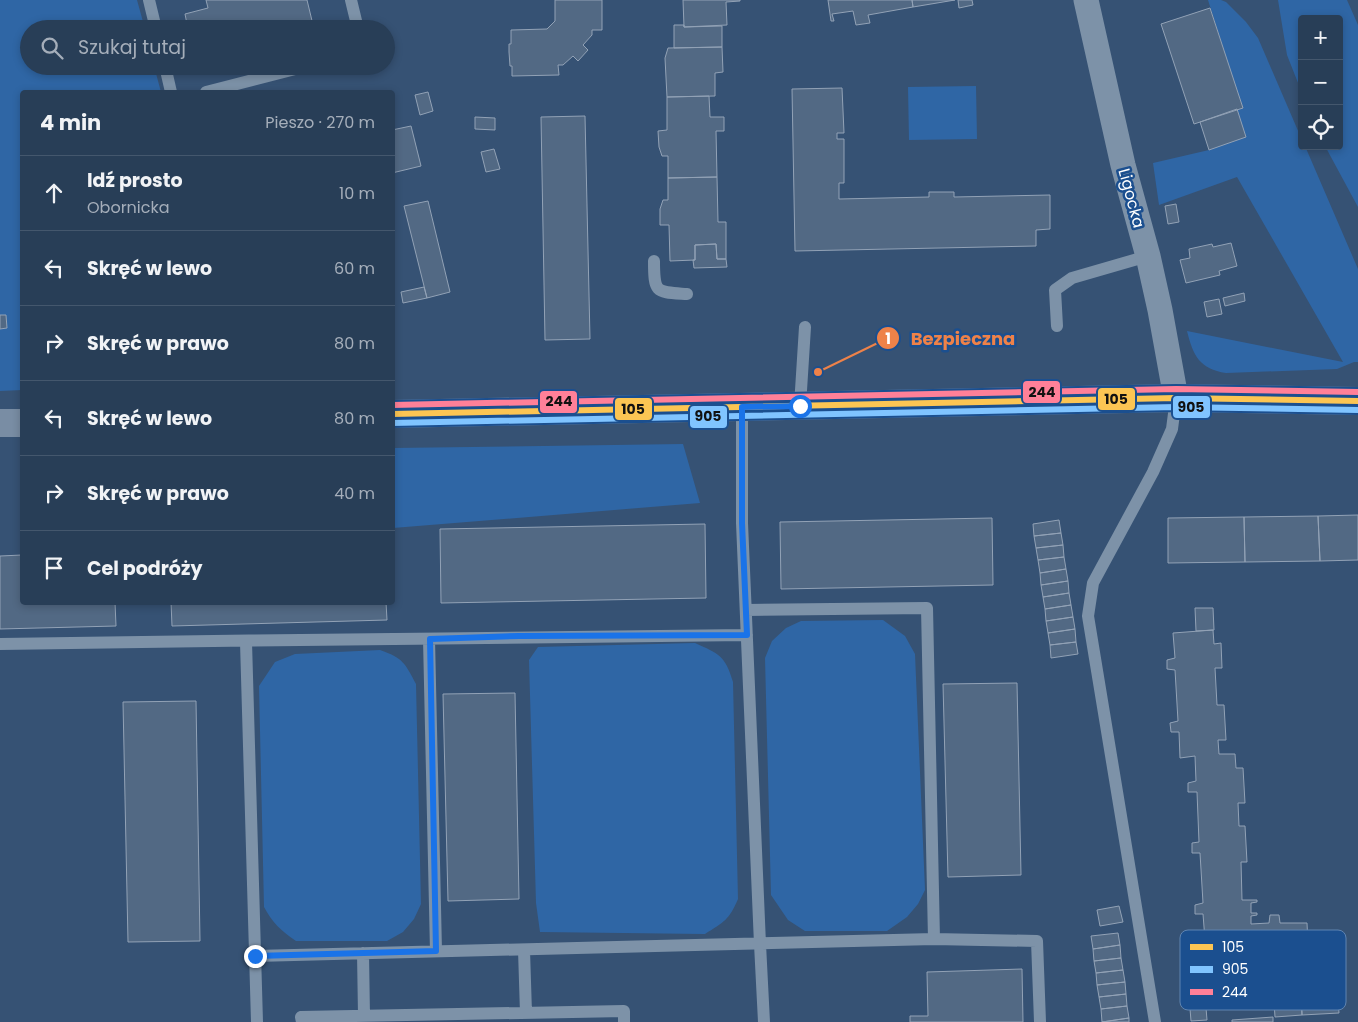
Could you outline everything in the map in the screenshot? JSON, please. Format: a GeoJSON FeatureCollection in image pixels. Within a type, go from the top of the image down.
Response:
{"type":"FeatureCollection","features":[{"type":"Feature","properties":{"kind":"main road"},"geometry":{"type":"LineString","coordinates":[[395,414],[1176,398],[1358,401]]}},
{"type":"Feature","properties":{"kind":"main road"},"geometry":{"type":"LineString","coordinates":[[0,423],[20,423]]}},
{"type":"Feature","properties":{"kind":"street","name":"Ligocka"},"geometry":{"type":"LineString","coordinates":[[1086,0],[1123,165],[1148,256],[1176,398]]}},
{"type":"Feature","properties":{"kind":"lane"},"geometry":{"type":"LineString","coordinates":[[149,0],[154,20]]}},
{"type":"Feature","properties":{"kind":"lane"},"geometry":{"type":"LineString","coordinates":[[351,0],[356,20]]}},
{"type":"Feature","properties":{"kind":"lane"},"geometry":{"type":"LineString","coordinates":[[167,75],[171,90]]}},
{"type":"Feature","properties":{"kind":"lane"},"geometry":{"type":"LineString","coordinates":[[214,90],[272,75]]}},
{"type":"Feature","properties":{"kind":"lane"},"geometry":{"type":"LineString","coordinates":[[1057,326],[1055,290],[1072,278],[1148,256]]}},
{"type":"Feature","properties":{"kind":"lane"},"geometry":{"type":"LineString","coordinates":[[654,261],[654,282],[659,290],[665,293],[688,294]]}},
{"type":"Feature","properties":{"kind":"lane"},"geometry":{"type":"LineString","coordinates":[[800,406],[805,327]]}},
{"type":"Feature","properties":{"kind":"lane"},"geometry":{"type":"LineString","coordinates":[[1155,1022],[1088,616],[1093,584],[1153,472],[1172,429],[1176,398]]}},
{"type":"Feature","properties":{"kind":"lane"},"geometry":{"type":"LineString","coordinates":[[742,407],[742,523],[764,1022]]}},
{"type":"Feature","properties":{"kind":"lane"},"geometry":{"type":"LineString","coordinates":[[746,610],[927,608],[934,939]]}},
{"type":"Feature","properties":{"kind":"lane"},"geometry":{"type":"LineString","coordinates":[[0,644],[246,642],[529,636],[747,635]]}},
{"type":"Feature","properties":{"kind":"lane"},"geometry":{"type":"LineString","coordinates":[[430,639],[436,951]]}},
{"type":"Feature","properties":{"kind":"lane"},"geometry":{"type":"LineString","coordinates":[[246,642],[257,1022]]}},
{"type":"Feature","properties":{"kind":"lane"},"geometry":{"type":"LineString","coordinates":[[255,956],[934,939],[1037,941],[1040,1022]]}},
{"type":"Feature","properties":{"kind":"lane"},"geometry":{"type":"LineString","coordinates":[[524,950],[526,1013]]}},
{"type":"Feature","properties":{"kind":"lane"},"geometry":{"type":"LineString","coordinates":[[363,953],[364,1016]]}},
{"type":"Feature","properties":{"kind":"lane"},"geometry":{"type":"LineString","coordinates":[[302,1022],[302,1017],[624,1011],[624,1022]]}},
{"type":"Feature","properties":{"kind":"shaded area"},"geometry":{"type":"Polygon","coordinates":[[[0,0],[137,0],[143,20],[20,20],[20,75],[156,75],[160,90],[20,90],[20,390],[0,391],[0,0]]]}},
{"type":"Feature","properties":{"kind":"shaded area"},"geometry":{"type":"Polygon","coordinates":[[[1208,0],[1226,2],[1246,22],[1258,38],[1298,131],[1298,150],[1307,150],[1358,269],[1358,362],[1337,369],[1226,373],[1204,365],[1192,348],[1187,331],[1343,362],[1237,177],[1159,205],[1153,163],[1209,150],[1237,109],[1242,107],[1208,0]]]}},
{"type":"Feature","properties":{"kind":"shaded area"},"geometry":{"type":"Polygon","coordinates":[[[1278,0],[1347,0],[1358,25],[1358,207],[1327,150],[1343,150],[1343,15],[1298,15],[1298,83],[1287,55],[1278,0]]]}},
{"type":"Feature","properties":{"kind":"shaded area"},"geometry":{"type":"Polygon","coordinates":[[[976,86],[977,139],[909,140],[908,87],[976,86]]]}},
{"type":"Feature","properties":{"kind":"shaded area"},"geometry":{"type":"Polygon","coordinates":[[[683,444],[700,503],[395,528],[395,448],[683,444]]]}},
{"type":"Feature","properties":{"kind":"shaded area"},"geometry":{"type":"Polygon","coordinates":[[[883,620],[905,636],[915,654],[925,890],[918,904],[907,917],[887,931],[805,931],[788,920],[771,895],[765,658],[772,641],[786,628],[801,621],[883,620]]]}},
{"type":"Feature","properties":{"kind":"shaded area"},"geometry":{"type":"Polygon","coordinates":[[[695,643],[720,656],[727,666],[733,682],[738,899],[732,912],[725,920],[705,934],[540,932],[536,903],[529,660],[538,647],[695,643]]]}},
{"type":"Feature","properties":{"kind":"shaded area"},"geometry":{"type":"Polygon","coordinates":[[[380,650],[399,659],[409,671],[416,684],[421,904],[414,919],[403,932],[387,941],[296,941],[277,926],[264,907],[259,686],[275,662],[295,654],[380,650]]]}},
{"type":"Feature","properties":{"kind":"building"},"geometry":{"type":"Polygon","coordinates":[[[206,0],[307,0],[312,20],[186,20],[185,14],[208,8],[206,0]]]}},
{"type":"Feature","properties":{"kind":"building"},"geometry":{"type":"Polygon","coordinates":[[[555,0],[602,0],[602,30],[592,30],[592,35],[583,45],[588,50],[578,61],[573,56],[563,65],[558,65],[559,75],[512,76],[509,52],[511,30],[547,29],[555,21],[555,0]]]}},
{"type":"Feature","properties":{"kind":"building"},"geometry":{"type":"Polygon","coordinates":[[[683,0],[740,1],[726,2],[727,25],[684,27],[683,0]]]}},
{"type":"Feature","properties":{"kind":"building"},"geometry":{"type":"Polygon","coordinates":[[[828,0],[912,0],[913,7],[868,15],[870,23],[856,25],[853,11],[832,14],[834,21],[831,21],[828,0]]]}},
{"type":"Feature","properties":{"kind":"building"},"geometry":{"type":"Polygon","coordinates":[[[912,0],[955,0],[913,7],[912,0]]]}},
{"type":"Feature","properties":{"kind":"building"},"geometry":{"type":"Polygon","coordinates":[[[958,0],[972,0],[973,5],[959,8],[958,0]]]}},
{"type":"Feature","properties":{"kind":"building"},"geometry":{"type":"Polygon","coordinates":[[[1210,8],[1243,108],[1194,124],[1161,24],[1210,8]]]}},
{"type":"Feature","properties":{"kind":"building"},"geometry":{"type":"Polygon","coordinates":[[[674,25],[684,25],[684,27],[722,26],[722,47],[674,48],[674,25]]]}},
{"type":"Feature","properties":{"kind":"building"},"geometry":{"type":"Polygon","coordinates":[[[722,47],[723,72],[715,73],[715,96],[667,97],[665,58],[668,48],[722,47]]]}},
{"type":"Feature","properties":{"kind":"building"},"geometry":{"type":"Polygon","coordinates":[[[842,88],[844,133],[837,133],[837,139],[844,139],[844,183],[839,183],[839,199],[929,197],[929,192],[954,192],[954,197],[1050,195],[1050,229],[1036,230],[1036,246],[795,251],[792,89],[842,88]]]}},
{"type":"Feature","properties":{"kind":"building"},"geometry":{"type":"Polygon","coordinates":[[[428,92],[433,111],[420,115],[415,95],[428,92]]]}},
{"type":"Feature","properties":{"kind":"building"},"geometry":{"type":"Polygon","coordinates":[[[709,96],[710,117],[724,117],[724,131],[716,131],[717,177],[668,178],[668,156],[662,156],[659,147],[658,131],[667,130],[667,97],[709,96]]]}},
{"type":"Feature","properties":{"kind":"building"},"geometry":{"type":"Polygon","coordinates":[[[1237,109],[1246,137],[1209,150],[1200,122],[1237,109]]]}},
{"type":"Feature","properties":{"kind":"building"},"geometry":{"type":"Polygon","coordinates":[[[585,116],[590,339],[545,340],[541,117],[585,116]]]}},
{"type":"Feature","properties":{"kind":"building"},"geometry":{"type":"Polygon","coordinates":[[[475,117],[495,118],[495,130],[475,129],[475,117]]]}},
{"type":"Feature","properties":{"kind":"building"},"geometry":{"type":"Polygon","coordinates":[[[411,126],[421,166],[395,172],[395,129],[411,126]]]}},
{"type":"Feature","properties":{"kind":"building"},"geometry":{"type":"Polygon","coordinates":[[[494,149],[500,169],[486,172],[481,152],[494,149]]]}},
{"type":"Feature","properties":{"kind":"building"},"geometry":{"type":"Polygon","coordinates":[[[717,177],[718,222],[726,222],[726,259],[717,259],[716,244],[695,245],[695,260],[670,261],[669,225],[660,225],[660,209],[663,200],[668,200],[668,178],[717,177]]]}},
{"type":"Feature","properties":{"kind":"building"},"geometry":{"type":"Polygon","coordinates":[[[428,201],[450,292],[427,298],[404,206],[428,201]]]}},
{"type":"Feature","properties":{"kind":"building"},"geometry":{"type":"Polygon","coordinates":[[[1176,204],[1179,222],[1168,224],[1165,206],[1176,204]]]}},
{"type":"Feature","properties":{"kind":"building"},"geometry":{"type":"Polygon","coordinates":[[[1231,243],[1237,266],[1219,271],[1220,275],[1186,283],[1180,260],[1190,258],[1189,249],[1212,244],[1213,247],[1231,243]]]}},
{"type":"Feature","properties":{"kind":"building"},"geometry":{"type":"Polygon","coordinates":[[[716,244],[717,259],[726,259],[727,267],[694,268],[695,245],[716,244]]]}},
{"type":"Feature","properties":{"kind":"building"},"geometry":{"type":"Polygon","coordinates":[[[424,287],[427,298],[403,303],[401,292],[424,287]]]}},
{"type":"Feature","properties":{"kind":"building"},"geometry":{"type":"Polygon","coordinates":[[[1244,293],[1245,301],[1225,306],[1223,298],[1244,293]]]}},
{"type":"Feature","properties":{"kind":"building"},"geometry":{"type":"Polygon","coordinates":[[[1219,299],[1222,314],[1207,317],[1204,302],[1219,299]]]}},
{"type":"Feature","properties":{"kind":"building"},"geometry":{"type":"Polygon","coordinates":[[[0,315],[6,315],[7,328],[0,329],[0,315]]]}},
{"type":"Feature","properties":{"kind":"building"},"geometry":{"type":"Polygon","coordinates":[[[1358,515],[1358,560],[1320,561],[1318,516],[1358,515]]]}},
{"type":"Feature","properties":{"kind":"building"},"geometry":{"type":"Polygon","coordinates":[[[1318,516],[1320,561],[1245,562],[1244,517],[1318,516]]]}},
{"type":"Feature","properties":{"kind":"building"},"geometry":{"type":"Polygon","coordinates":[[[1244,517],[1245,562],[1168,563],[1168,518],[1244,517]]]}},
{"type":"Feature","properties":{"kind":"building"},"geometry":{"type":"Polygon","coordinates":[[[992,518],[993,585],[781,589],[780,522],[992,518]]]}},
{"type":"Feature","properties":{"kind":"building"},"geometry":{"type":"Polygon","coordinates":[[[1059,520],[1061,533],[1034,536],[1033,524],[1059,520]]]}},
{"type":"Feature","properties":{"kind":"building"},"geometry":{"type":"Polygon","coordinates":[[[705,524],[706,598],[441,603],[440,529],[705,524]]]}},
{"type":"Feature","properties":{"kind":"building"},"geometry":{"type":"Polygon","coordinates":[[[1061,533],[1063,545],[1036,548],[1034,536],[1061,533]]]}},
{"type":"Feature","properties":{"kind":"building"},"geometry":{"type":"Polygon","coordinates":[[[1063,545],[1064,557],[1038,560],[1036,548],[1063,545]]]}},
{"type":"Feature","properties":{"kind":"building"},"geometry":{"type":"Polygon","coordinates":[[[20,555],[20,605],[115,605],[116,626],[0,629],[0,556],[20,555]]]}},
{"type":"Feature","properties":{"kind":"building"},"geometry":{"type":"Polygon","coordinates":[[[1064,557],[1066,569],[1040,573],[1038,560],[1064,557]]]}},
{"type":"Feature","properties":{"kind":"building"},"geometry":{"type":"Polygon","coordinates":[[[1066,569],[1068,581],[1041,585],[1040,573],[1066,569]]]}},
{"type":"Feature","properties":{"kind":"building"},"geometry":{"type":"Polygon","coordinates":[[[1068,581],[1069,593],[1043,597],[1041,585],[1068,581]]]}},
{"type":"Feature","properties":{"kind":"building"},"geometry":{"type":"Polygon","coordinates":[[[1069,593],[1071,605],[1045,609],[1043,597],[1069,593]]]}},
{"type":"Feature","properties":{"kind":"building"},"geometry":{"type":"Polygon","coordinates":[[[171,605],[386,605],[387,620],[172,626],[171,605]]]}},
{"type":"Feature","properties":{"kind":"building"},"geometry":{"type":"Polygon","coordinates":[[[1071,605],[1073,617],[1046,621],[1045,609],[1071,605]]]}},
{"type":"Feature","properties":{"kind":"building"},"geometry":{"type":"Polygon","coordinates":[[[1195,608],[1213,608],[1214,630],[1196,631],[1195,608]]]}},
{"type":"Feature","properties":{"kind":"building"},"geometry":{"type":"Polygon","coordinates":[[[1073,617],[1075,629],[1048,633],[1046,621],[1073,617]]]}},
{"type":"Feature","properties":{"kind":"building"},"geometry":{"type":"Polygon","coordinates":[[[1075,629],[1076,642],[1050,645],[1048,633],[1075,629]]]}},
{"type":"Feature","properties":{"kind":"building"},"geometry":{"type":"Polygon","coordinates":[[[1213,630],[1214,644],[1221,643],[1222,668],[1215,668],[1217,705],[1224,705],[1226,740],[1218,740],[1219,754],[1235,754],[1236,768],[1243,768],[1245,803],[1238,803],[1239,826],[1245,826],[1247,862],[1241,862],[1242,900],[1257,900],[1257,902],[1251,903],[1251,913],[1257,913],[1257,915],[1251,916],[1251,924],[1269,923],[1270,915],[1279,915],[1280,923],[1307,923],[1307,930],[1204,930],[1203,914],[1195,914],[1195,905],[1203,903],[1200,853],[1192,853],[1192,843],[1199,842],[1197,792],[1188,792],[1188,783],[1196,781],[1195,756],[1180,758],[1179,732],[1171,732],[1170,723],[1178,721],[1175,670],[1167,669],[1167,660],[1175,658],[1173,633],[1213,630]]]}},
{"type":"Feature","properties":{"kind":"building"},"geometry":{"type":"Polygon","coordinates":[[[1076,642],[1078,654],[1051,658],[1050,645],[1076,642]]]}},
{"type":"Feature","properties":{"kind":"building"},"geometry":{"type":"Polygon","coordinates":[[[1017,683],[1021,875],[948,877],[943,684],[1017,683]]]}},
{"type":"Feature","properties":{"kind":"building"},"geometry":{"type":"Polygon","coordinates":[[[515,693],[519,899],[448,901],[443,694],[515,693]]]}},
{"type":"Feature","properties":{"kind":"building"},"geometry":{"type":"Polygon","coordinates":[[[196,701],[200,941],[128,942],[123,702],[196,701]]]}},
{"type":"Feature","properties":{"kind":"building"},"geometry":{"type":"Polygon","coordinates":[[[1119,906],[1123,922],[1100,926],[1097,910],[1119,906]]]}},
{"type":"Feature","properties":{"kind":"building"},"geometry":{"type":"Polygon","coordinates":[[[1118,933],[1120,945],[1093,949],[1091,936],[1118,933]]]}},
{"type":"Feature","properties":{"kind":"building"},"geometry":{"type":"Polygon","coordinates":[[[1120,945],[1121,958],[1094,961],[1093,949],[1120,945]]]}},
{"type":"Feature","properties":{"kind":"building"},"geometry":{"type":"Polygon","coordinates":[[[1121,958],[1123,970],[1096,973],[1094,961],[1121,958]]]}},
{"type":"Feature","properties":{"kind":"building"},"geometry":{"type":"Polygon","coordinates":[[[1022,969],[1023,1022],[910,1022],[910,1016],[928,1016],[927,972],[1022,969]]]}},
{"type":"Feature","properties":{"kind":"building"},"geometry":{"type":"Polygon","coordinates":[[[1123,970],[1125,982],[1097,985],[1096,973],[1123,970]]]}},
{"type":"Feature","properties":{"kind":"building"},"geometry":{"type":"Polygon","coordinates":[[[1125,982],[1126,994],[1099,997],[1097,985],[1125,982]]]}},
{"type":"Feature","properties":{"kind":"building"},"geometry":{"type":"Polygon","coordinates":[[[1126,994],[1127,1006],[1101,1009],[1099,997],[1126,994]]]}},
{"type":"Feature","properties":{"kind":"building"},"geometry":{"type":"Polygon","coordinates":[[[1127,1006],[1129,1018],[1102,1022],[1101,1009],[1127,1006]]]}},
{"type":"Feature","properties":{"kind":"building"},"geometry":{"type":"Polygon","coordinates":[[[1190,1010],[1206,1010],[1207,1020],[1191,1021],[1190,1010]]]}},
{"type":"Feature","properties":{"kind":"building"},"geometry":{"type":"Polygon","coordinates":[[[1275,1010],[1302,1010],[1302,1015],[1275,1017],[1275,1010]]]}},
{"type":"Feature","properties":{"kind":"building"},"geometry":{"type":"Polygon","coordinates":[[[1302,1010],[1339,1010],[1339,1013],[1302,1015],[1302,1010]]]}},
{"type":"Feature","properties":{"kind":"building"},"geometry":{"type":"Polygon","coordinates":[[[1273,1017],[1273,1022],[1232,1022],[1232,1020],[1273,1017]]]}},
{"type":"Feature","properties":{"kind":"building"},"geometry":{"type":"Polygon","coordinates":[[[1129,1018],[1129,1022],[1102,1022],[1129,1018]]]}},
{"type":"Feature","properties":{"kind":"transit line","name":"244"},"geometry":{"type":"LineString","coordinates":[[395,405],[1176,389],[1358,392]]}},
{"type":"Feature","properties":{"kind":"transit line","name":"105"},"geometry":{"type":"LineString","coordinates":[[395,414],[1176,398],[1358,401]]}},
{"type":"Feature","properties":{"kind":"transit line","name":"905"},"geometry":{"type":"LineString","coordinates":[[395,423],[1176,407],[1358,410]]}},
{"type":"Feature","properties":{"kind":"place","name":"Bezpieczna"},"geometry":{"type":"Point","coordinates":[818,372]}},
{"type":"Feature","properties":{"kind":"route"},"geometry":{"type":"LineString","coordinates":[[255,956],[436,951],[430,639],[519,636],[747,635],[742,523],[742,407],[800,406]]}}]}
